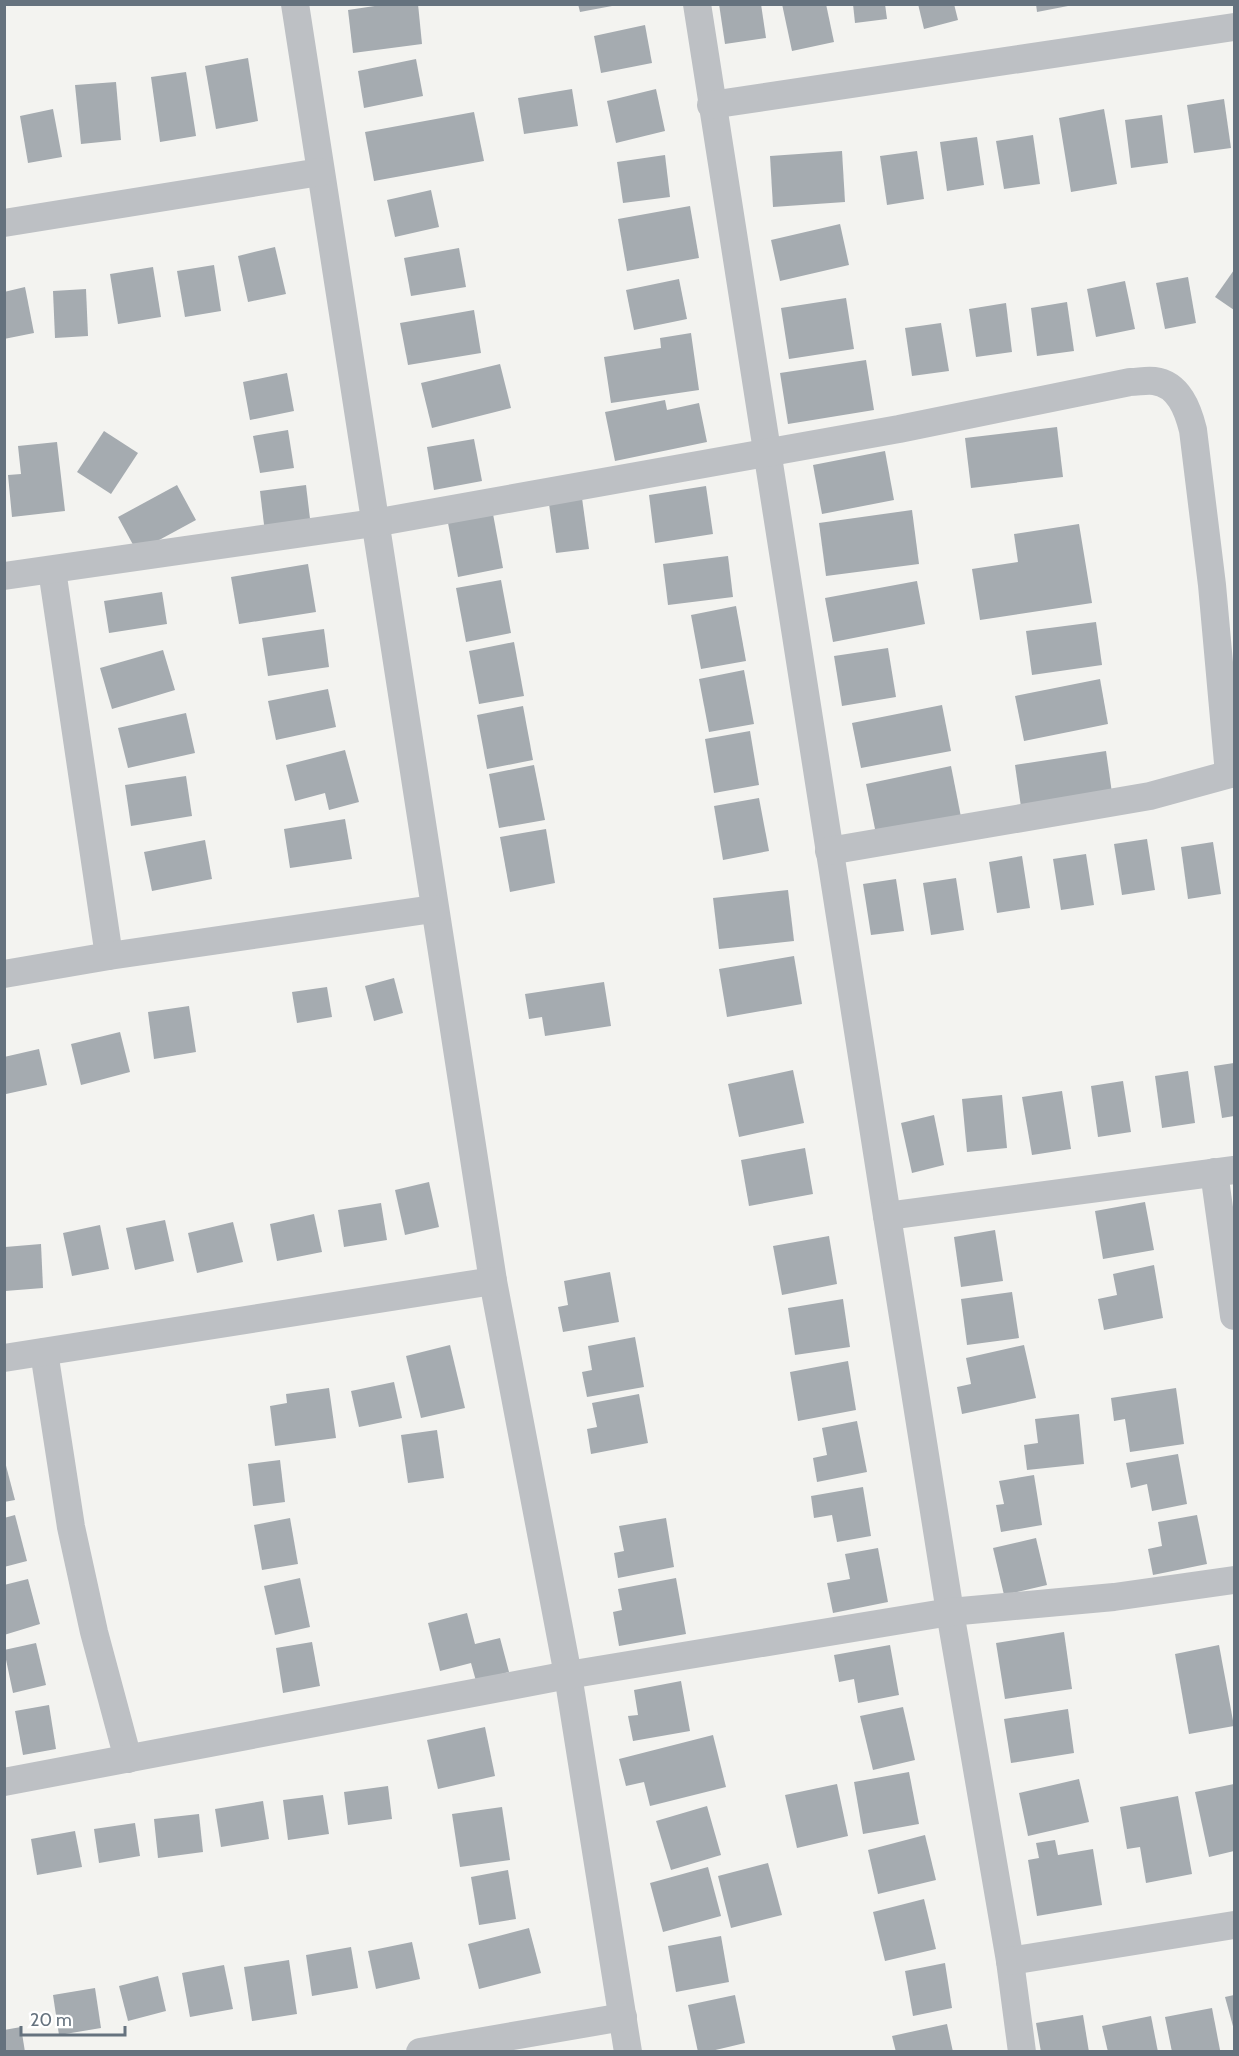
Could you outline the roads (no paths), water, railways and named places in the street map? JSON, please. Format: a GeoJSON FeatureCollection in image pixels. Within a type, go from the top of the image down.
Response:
{"type":"FeatureCollection","features":[{"type":"Feature","properties":{"kind":"street"},"geometry":{"type":"LineString","coordinates":[[295,4],[492,1281],[568,1675],[627,2052]]}},
{"type":"Feature","properties":{"kind":"street"},"geometry":{"type":"LineString","coordinates":[[697,4],[711,105],[950,1612],[1010,1961],[1022,2052]]}},
{"type":"Feature","properties":{"kind":"street"},"geometry":{"type":"LineString","coordinates":[[711,105],[1234,27]]}},
{"type":"Feature","properties":{"kind":"street"},"geometry":{"type":"LineString","coordinates":[[4,223],[320,172]]}},
{"type":"Feature","properties":{"kind":"street"},"geometry":{"type":"LineString","coordinates":[[4,576],[374,523],[899,429],[1130,382],[1156,381],[1175,391],[1187,408],[1193,430],[1232,774],[1150,796],[829,851]]}},
{"type":"Feature","properties":{"kind":"street"},"geometry":{"type":"LineString","coordinates":[[52,570],[109,956]]}},
{"type":"Feature","properties":{"kind":"street"},"geometry":{"type":"LineString","coordinates":[[4,974],[109,956],[434,909]]}},
{"type":"Feature","properties":{"kind":"street"},"geometry":{"type":"LineString","coordinates":[[887,1216],[1224,1171],[1234,1316]]}},
{"type":"Feature","properties":{"kind":"street"},"geometry":{"type":"LineString","coordinates":[[4,1358],[492,1281]]}},
{"type":"Feature","properties":{"kind":"street"},"geometry":{"type":"LineString","coordinates":[[44,1352],[71,1527],[94,1632],[128,1759]]}},
{"type":"Feature","properties":{"kind":"street"},"geometry":{"type":"LineString","coordinates":[[4,1782],[568,1675],[950,1612],[1114,1598],[1234,1580]]}},
{"type":"Feature","properties":{"kind":"street"},"geometry":{"type":"LineString","coordinates":[[1010,1961],[1234,1925]]}},
{"type":"Feature","properties":{"kind":"street"},"geometry":{"type":"LineString","coordinates":[[420,2052],[623,2017]]}}]}
